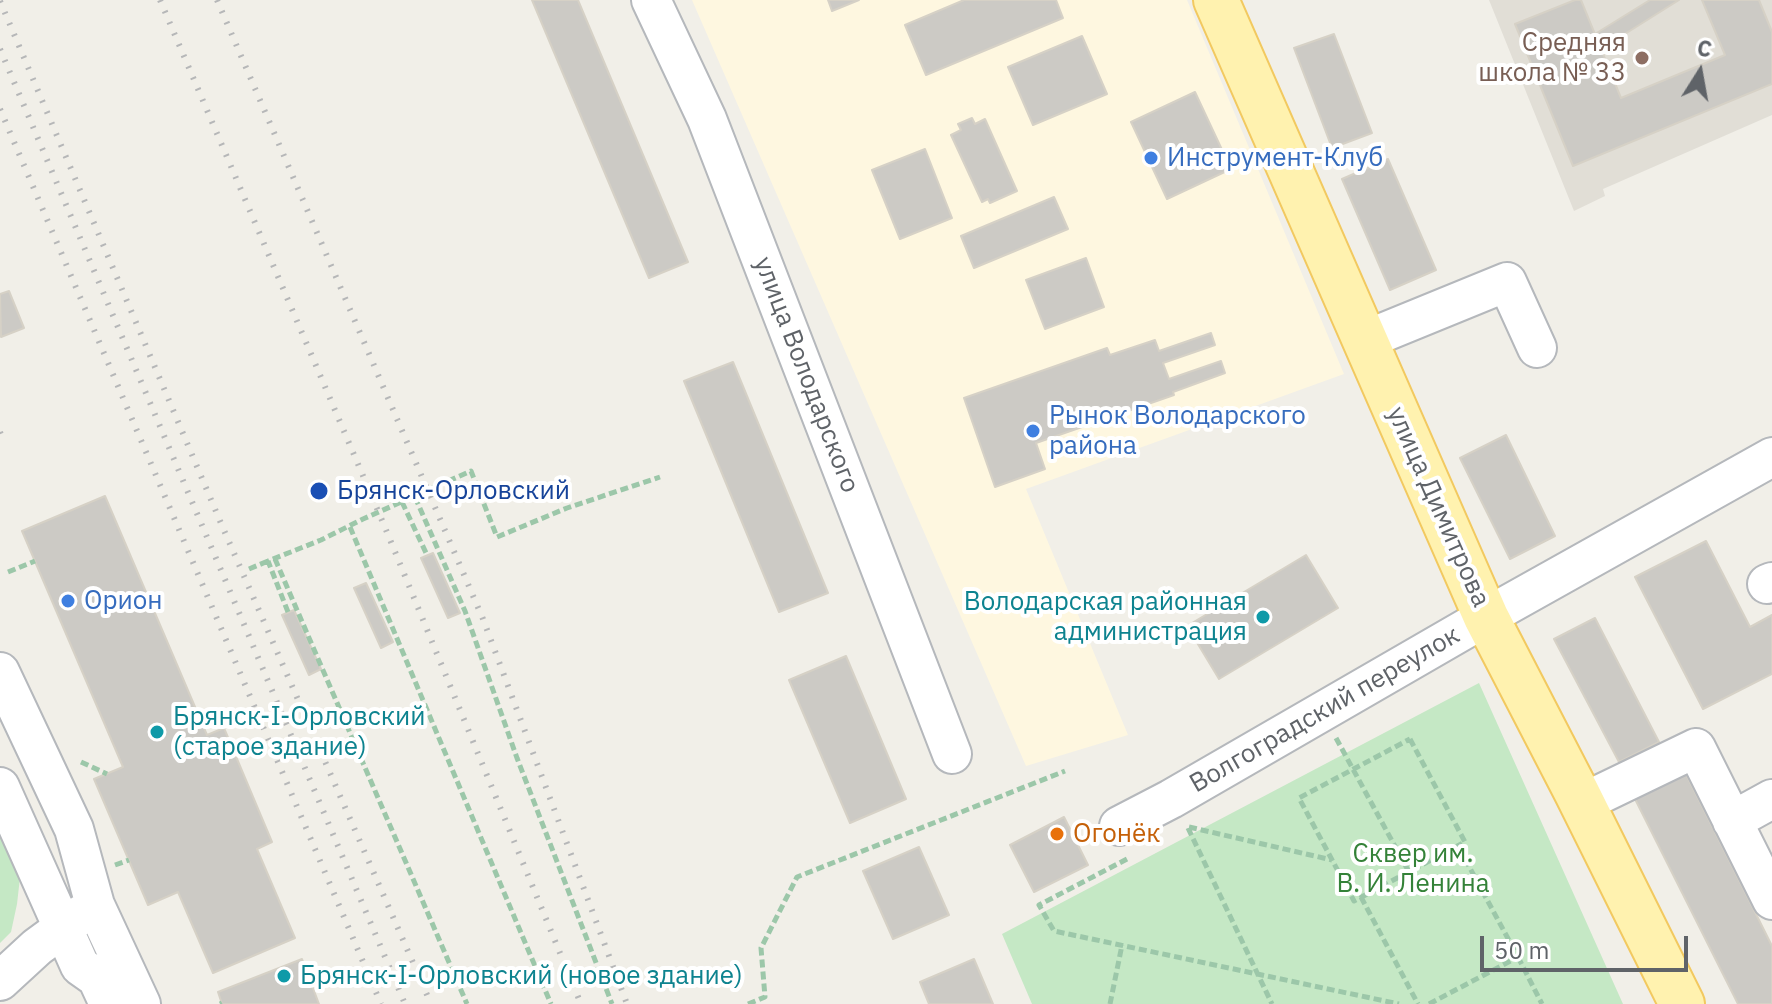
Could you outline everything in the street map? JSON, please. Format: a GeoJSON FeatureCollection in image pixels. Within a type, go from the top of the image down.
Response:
{"type":"FeatureCollection","features":[{"type":"Feature","properties":{"kind":"main road","name":"улица Димитрова"},"geometry":{"type":"LineString","coordinates":[[1216,0],[1486,617],[1682,1004]]}},
{"type":"Feature","properties":{"kind":"street","name":"улица Володарского"},"geometry":{"type":"LineString","coordinates":[[651,0],[707,119],[952,754]]}},
{"type":"Feature","properties":{"kind":"street"},"geometry":{"type":"LineString","coordinates":[[1365,340],[1507,282],[1537,348]]}},
{"type":"Feature","properties":{"kind":"street","name":"Волгоградский переулок"},"geometry":{"type":"LineString","coordinates":[[1126,841],[1179,813],[1322,712],[1772,457]]}},
{"type":"Feature","properties":{"kind":"street"},"geometry":{"type":"LineString","coordinates":[[0,672],[74,829],[95,905],[141,1004]]}},
{"type":"Feature","properties":{"kind":"street"},"geometry":{"type":"LineString","coordinates":[[1582,803],[1696,748],[1772,900]]}},
{"type":"Feature","properties":{"kind":"street"},"geometry":{"type":"LineString","coordinates":[[0,787],[64,927],[91,1004]]}},
{"type":"Feature","properties":{"kind":"street"},"geometry":{"type":"LineString","coordinates":[[1732,821],[1772,799]]}},
{"type":"Feature","properties":{"kind":"street"},"geometry":{"type":"LineString","coordinates":[[0,981],[37,947],[95,905]]}},
{"type":"Feature","properties":{"kind":"street"},"geometry":{"type":"LineString","coordinates":[[80,966],[97,978],[109,1004]]}},
{"type":"Feature","properties":{"kind":"path"},"geometry":{"type":"LineString","coordinates":[[249,569],[471,471],[497,537],[567,508],[660,477]]}},
{"type":"Feature","properties":{"kind":"path"},"geometry":{"type":"LineString","coordinates":[[415,497],[465,611],[517,758],[612,1004]]}},
{"type":"Feature","properties":{"kind":"path"},"geometry":{"type":"LineString","coordinates":[[402,502],[427,555]]}},
{"type":"Feature","properties":{"kind":"path"},"geometry":{"type":"LineString","coordinates":[[350,527],[551,1004]]}},
{"type":"Feature","properties":{"kind":"path"},"geometry":{"type":"LineString","coordinates":[[271,560],[288,612]]}},
{"type":"Feature","properties":{"kind":"path"},"geometry":{"type":"LineString","coordinates":[[271,560],[467,1004]]}},
{"type":"Feature","properties":{"kind":"path"},"geometry":{"type":"LineString","coordinates":[[8,572],[35,561]]}},
{"type":"Feature","properties":{"kind":"path"},"geometry":{"type":"LineString","coordinates":[[1322,712],[1409,872]]}},
{"type":"Feature","properties":{"kind":"path"},"geometry":{"type":"LineString","coordinates":[[1410,739],[1465,842],[1458,846],[1354,901],[1299,798],[1410,739]]}},
{"type":"Feature","properties":{"kind":"path"},"geometry":{"type":"LineString","coordinates":[[81,762],[107,774]]}},
{"type":"Feature","properties":{"kind":"path"},"geometry":{"type":"LineString","coordinates":[[748,1004],[765,997],[761,948],[797,877],[1065,771]]}},
{"type":"Feature","properties":{"kind":"path"},"geometry":{"type":"LineString","coordinates":[[1179,813],[1332,860]]}},
{"type":"Feature","properties":{"kind":"path"},"geometry":{"type":"LineString","coordinates":[[1179,813],[1272,1004]]}},
{"type":"Feature","properties":{"kind":"path"},"geometry":{"type":"LineString","coordinates":[[1126,841],[1039,905],[1054,931],[1399,1004]]}},
{"type":"Feature","properties":{"kind":"path"},"geometry":{"type":"LineString","coordinates":[[1458,846],[1542,1004]]}},
{"type":"Feature","properties":{"kind":"path"},"geometry":{"type":"LineString","coordinates":[[114,865],[129,860]]}},
{"type":"Feature","properties":{"kind":"path"},"geometry":{"type":"LineString","coordinates":[[1361,897],[1418,1004]]}},
{"type":"Feature","properties":{"kind":"path"},"geometry":{"type":"LineString","coordinates":[[1110,1004],[1122,945]]}},
{"type":"Feature","properties":{"kind":"path"},"geometry":{"type":"LineString","coordinates":[[1429,1004],[1518,957]]}},
{"type":"Feature","properties":{"kind":"shaded area","name":"Рынок Володарского района"},"geometry":{"type":"Polygon","coordinates":[[[692,0],[1187,0],[1344,374],[1026,489],[1128,735],[1026,766],[692,0]]]}},
{"type":"Feature","properties":{"kind":"shaded area","name":"Средняя школа № 33"},"geometry":{"type":"Polygon","coordinates":[[[1489,0],[1772,0],[1772,115],[1603,189],[1605,196],[1574,211],[1489,0]]]}},
{"type":"Feature","properties":{"kind":"green space","name":"Сквер им. В. И. Ленина"},"geometry":{"type":"Polygon","coordinates":[[[1479,683],[1623,1004],[1032,1004],[1002,934],[1479,683]]]}},
{"type":"Feature","properties":{"kind":"green space"},"geometry":{"type":"Polygon","coordinates":[[[0,801],[22,860],[11,932],[0,943],[0,801]]]}},
{"type":"Feature","properties":{"kind":"building"},"geometry":{"type":"Polygon","coordinates":[[[532,0],[578,0],[688,262],[649,278],[532,0]]]}},
{"type":"Feature","properties":{"kind":"building"},"geometry":{"type":"Polygon","coordinates":[[[828,0],[859,0],[832,11],[828,0]]]}},
{"type":"Feature","properties":{"kind":"building"},"geometry":{"type":"Polygon","coordinates":[[[964,0],[1056,0],[1063,18],[926,75],[905,25],[964,0]]]}},
{"type":"Feature","properties":{"kind":"building"},"geometry":{"type":"Polygon","coordinates":[[[1581,0],[1621,98],[1725,55],[1702,0],[1759,0],[1772,32],[1772,84],[1573,166],[1515,24],[1581,0]]]}},
{"type":"Feature","properties":{"kind":"building"},"geometry":{"type":"Polygon","coordinates":[[[1650,0],[1679,0],[1601,49],[1595,34],[1650,0]]]}},
{"type":"Feature","properties":{"kind":"building"},"geometry":{"type":"Polygon","coordinates":[[[1334,34],[1372,133],[1332,148],[1294,48],[1334,34]]]}},
{"type":"Feature","properties":{"kind":"building"},"geometry":{"type":"Polygon","coordinates":[[[1082,36],[1107,94],[1033,125],[1008,67],[1082,36]]]}},
{"type":"Feature","properties":{"kind":"building"},"geometry":{"type":"Polygon","coordinates":[[[1195,92],[1231,169],[1167,199],[1131,122],[1195,92]]]}},
{"type":"Feature","properties":{"kind":"building"},"geometry":{"type":"Polygon","coordinates":[[[972,118],[975,124],[985,119],[1017,191],[990,203],[988,199],[982,202],[951,135],[961,130],[958,124],[972,118]]]}},
{"type":"Feature","properties":{"kind":"building"},"geometry":{"type":"Polygon","coordinates":[[[925,149],[952,218],[900,239],[872,170],[925,149]]]}},
{"type":"Feature","properties":{"kind":"building"},"geometry":{"type":"Polygon","coordinates":[[[1388,159],[1436,270],[1390,290],[1342,179],[1388,159]]]}},
{"type":"Feature","properties":{"kind":"building"},"geometry":{"type":"Polygon","coordinates":[[[1054,197],[1068,229],[974,268],[961,236],[1054,197]]]}},
{"type":"Feature","properties":{"kind":"building"},"geometry":{"type":"Polygon","coordinates":[[[1086,258],[1104,307],[1045,329],[1026,280],[1086,258]]]}},
{"type":"Feature","properties":{"kind":"building"},"geometry":{"type":"Polygon","coordinates":[[[9,291],[24,328],[1,337],[0,294],[9,291]]]}},
{"type":"Feature","properties":{"kind":"building"},"geometry":{"type":"Polygon","coordinates":[[[1211,333],[1215,345],[1163,363],[1169,379],[1221,361],[1225,373],[1173,392],[1174,395],[1036,443],[1045,469],[995,487],[964,398],[1107,348],[1110,355],[1155,340],[1159,351],[1211,333]]]}},
{"type":"Feature","properties":{"kind":"building"},"geometry":{"type":"Polygon","coordinates":[[[733,362],[828,593],[779,612],[684,381],[733,362]]]}},
{"type":"Feature","properties":{"kind":"building"},"geometry":{"type":"Polygon","coordinates":[[[1506,435],[1555,536],[1510,559],[1460,458],[1506,435]]]}},
{"type":"Feature","properties":{"kind":"building","name":"Брянск-I-Орловский (старое здание)"},"geometry":{"type":"Polygon","coordinates":[[[105,496],[207,735],[224,728],[272,842],[257,849],[295,938],[213,973],[178,892],[148,905],[94,779],[123,767],[22,531],[105,496]]]}},
{"type":"Feature","properties":{"kind":"building"},"geometry":{"type":"Polygon","coordinates":[[[1706,541],[1750,627],[1772,615],[1772,674],[1703,709],[1635,577],[1706,541]]]}},
{"type":"Feature","properties":{"kind":"building"},"geometry":{"type":"Polygon","coordinates":[[[433,553],[460,613],[448,618],[421,558],[433,553]]]}},
{"type":"Feature","properties":{"kind":"building","name":"Володарская районная администрация"},"geometry":{"type":"Polygon","coordinates":[[[1306,555],[1338,608],[1219,679],[1187,626],[1306,555]]]}},
{"type":"Feature","properties":{"kind":"building"},"geometry":{"type":"Polygon","coordinates":[[[366,583],[393,642],[381,648],[354,588],[366,583]]]}},
{"type":"Feature","properties":{"kind":"building"},"geometry":{"type":"Polygon","coordinates":[[[294,610],[321,669],[309,675],[282,615],[294,610]]]}},
{"type":"Feature","properties":{"kind":"building"},"geometry":{"type":"Polygon","coordinates":[[[1595,618],[1659,742],[1619,762],[1554,639],[1595,618]]]}},
{"type":"Feature","properties":{"kind":"building"},"geometry":{"type":"Polygon","coordinates":[[[846,656],[906,799],[850,823],[789,680],[846,656]]]}},
{"type":"Feature","properties":{"kind":"building"},"geometry":{"type":"Polygon","coordinates":[[[1685,772],[1772,946],[1772,1004],[1738,1004],[1634,797],[1685,772]]]}},
{"type":"Feature","properties":{"kind":"building"},"geometry":{"type":"Polygon","coordinates":[[[1064,817],[1088,865],[1034,892],[1010,845],[1064,817]]]}},
{"type":"Feature","properties":{"kind":"building"},"geometry":{"type":"Polygon","coordinates":[[[919,847],[949,915],[893,939],[863,871],[919,847]]]}},
{"type":"Feature","properties":{"kind":"building","name":"Брянск-I-Орловский (новое здание)"},"geometry":{"type":"Polygon","coordinates":[[[302,959],[319,1004],[222,1004],[218,992],[302,959]]]}},
{"type":"Feature","properties":{"kind":"building"},"geometry":{"type":"Polygon","coordinates":[[[974,959],[993,1004],[929,1004],[920,982],[974,959]]]}},
{"type":"Feature","properties":{"kind":"railway"},"geometry":{"type":"LineString","coordinates":[[160,0],[384,525],[581,1004]]}},
{"type":"Feature","properties":{"kind":"railway"},"geometry":{"type":"LineString","coordinates":[[217,0],[483,619],[627,1004]]}},
{"type":"Feature","properties":{"kind":"railway"},"geometry":{"type":"LineString","coordinates":[[0,1],[223,528],[431,1004]]}},
{"type":"Feature","properties":{"kind":"railway"},"geometry":{"type":"LineString","coordinates":[[0,49],[405,1004]]}},
{"type":"Feature","properties":{"kind":"railway"},"geometry":{"type":"LineString","coordinates":[[0,109],[381,1004]]}},
{"type":"Feature","properties":{"kind":"railway"},"geometry":{"type":"LineString","coordinates":[[0,432],[4,443]]}},
{"type":"Feature","properties":{"kind":"place","name":"Средняя школа № 33"},"geometry":{"type":"Point","coordinates":[1642,58]}},
{"type":"Feature","properties":{"kind":"place","name":"Инструмент-Клуб"},"geometry":{"type":"Point","coordinates":[1151,158]}},
{"type":"Feature","properties":{"kind":"place","name":"Рынок Володарского района"},"geometry":{"type":"Point","coordinates":[1033,431]}},
{"type":"Feature","properties":{"kind":"place","name":"Брянск-Орловский"},"geometry":{"type":"Point","coordinates":[319,491]}},
{"type":"Feature","properties":{"kind":"place","name":"Орион"},"geometry":{"type":"Point","coordinates":[68,601]}},
{"type":"Feature","properties":{"kind":"place","name":"Володарская районная администрация"},"geometry":{"type":"Point","coordinates":[1263,617]}},
{"type":"Feature","properties":{"kind":"place","name":"Брянск-I-Орловский (старое здание)"},"geometry":{"type":"Point","coordinates":[157,732]}},
{"type":"Feature","properties":{"kind":"place","name":"Огонёк"},"geometry":{"type":"Point","coordinates":[1057,834]}},
{"type":"Feature","properties":{"kind":"place","name":"Брянск-I-Орловский (новое здание)"},"geometry":{"type":"Point","coordinates":[284,976]}}]}
